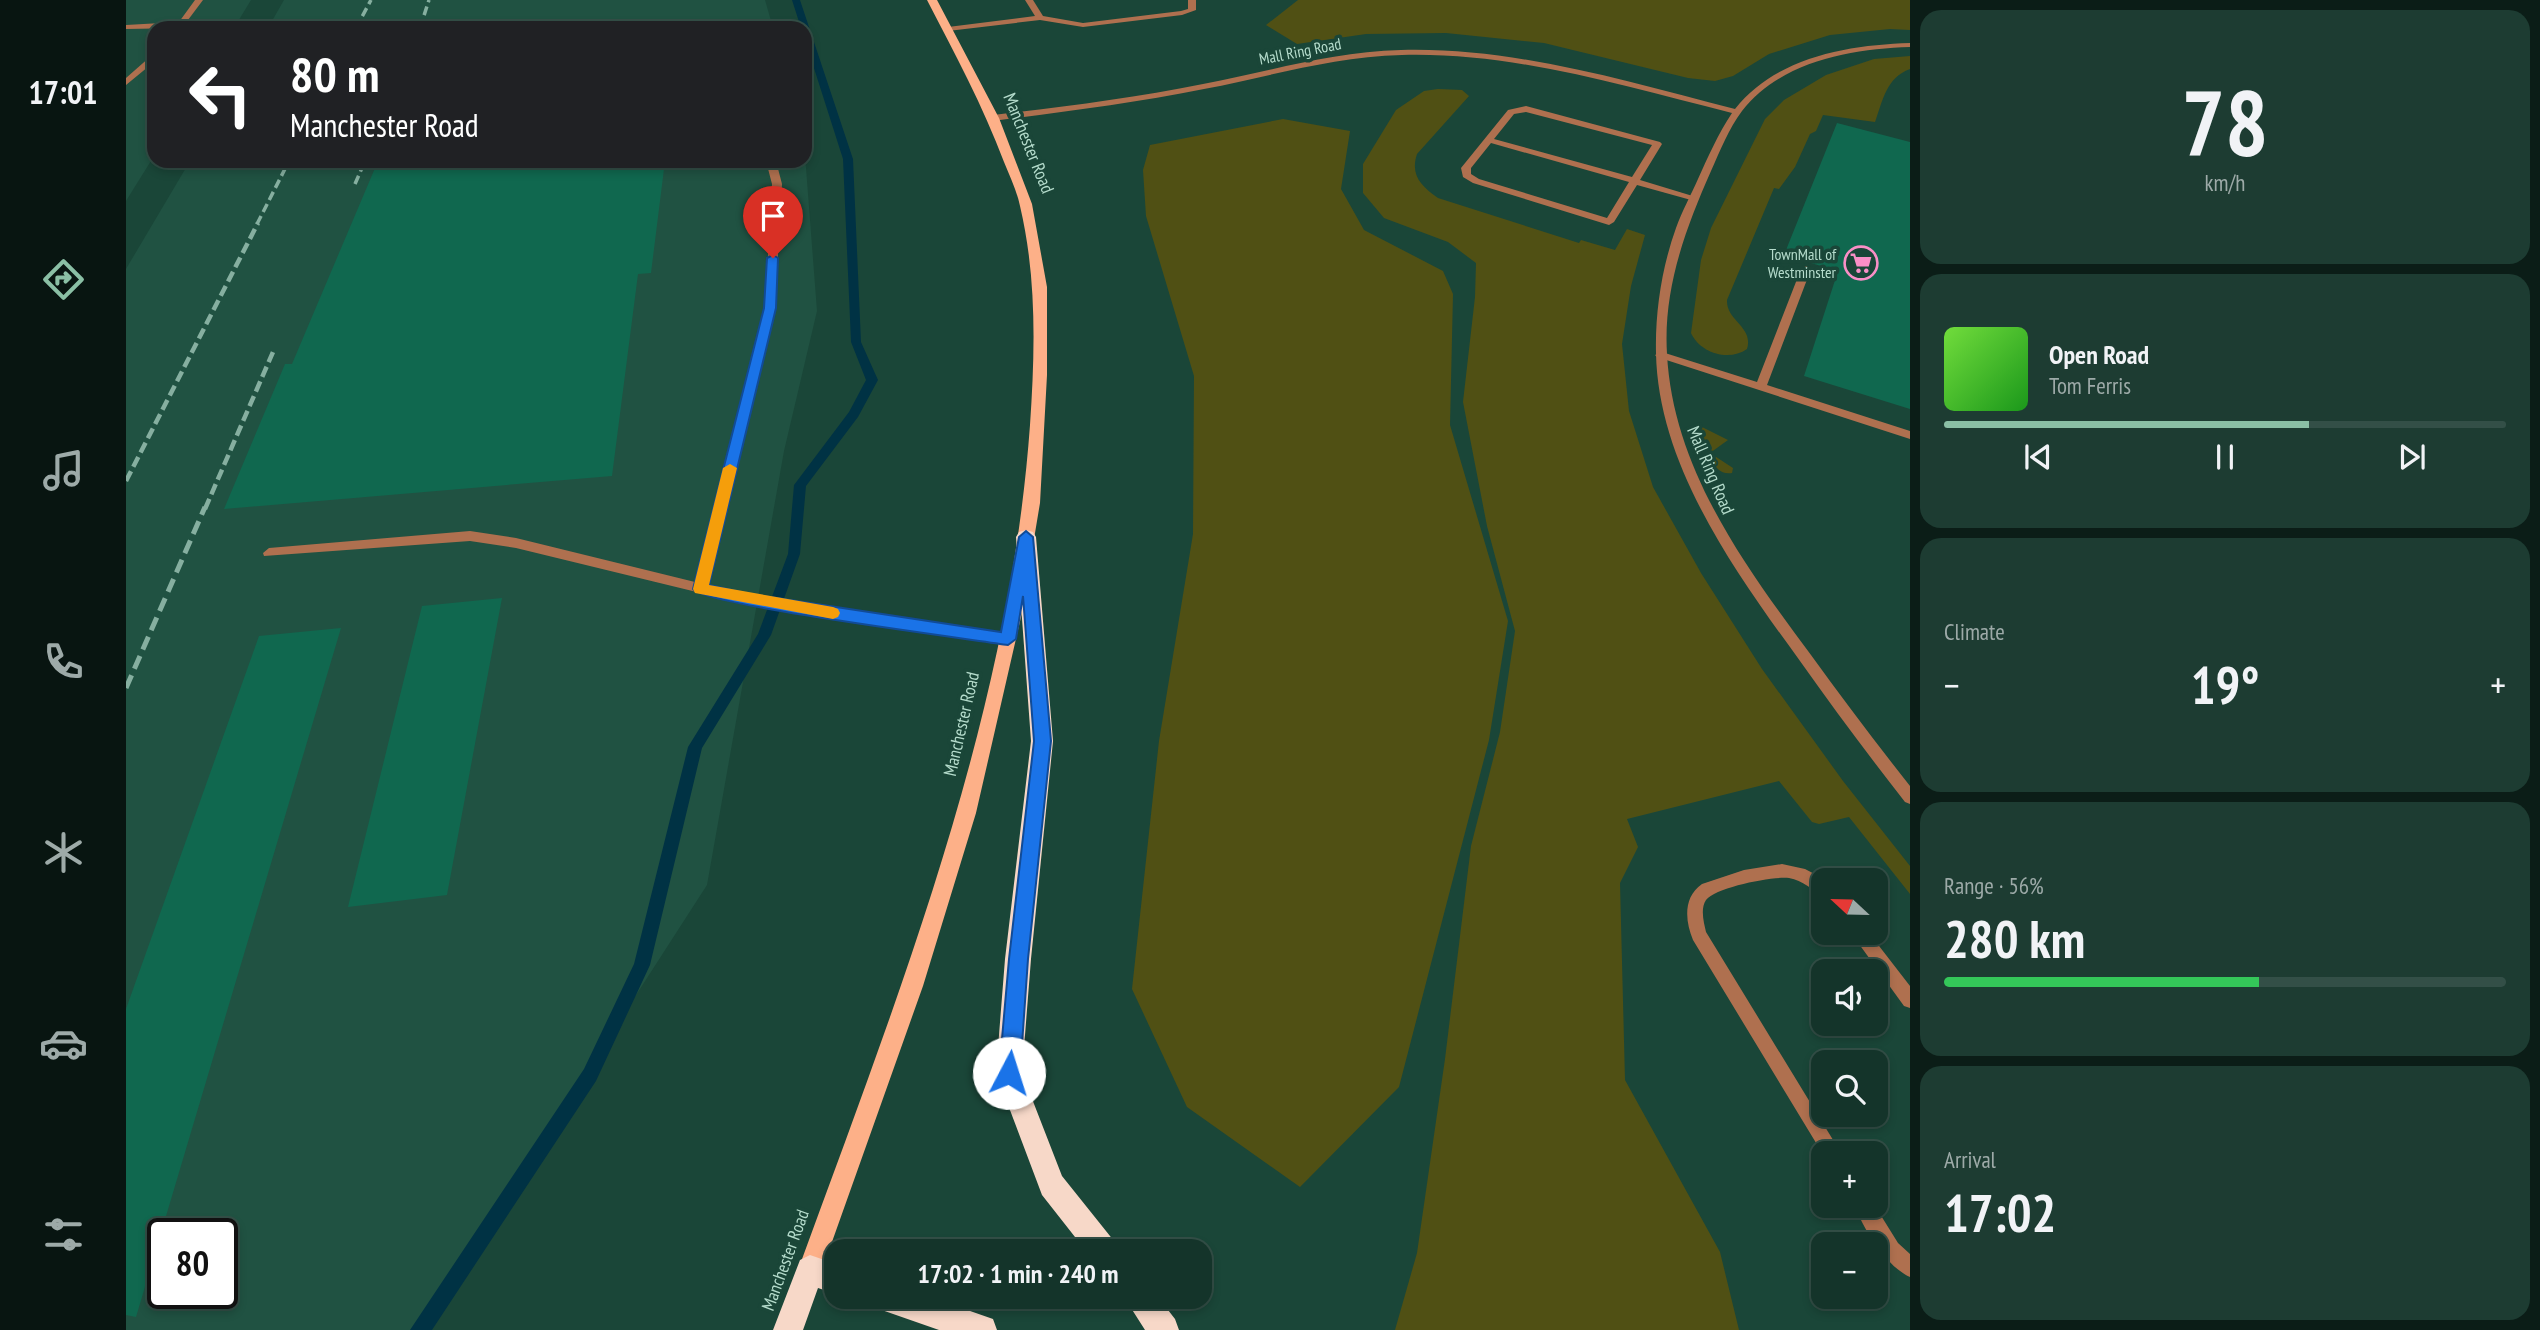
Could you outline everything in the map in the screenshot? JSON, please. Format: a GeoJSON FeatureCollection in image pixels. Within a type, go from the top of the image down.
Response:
{"type":"FeatureCollection","features":[{"type":"Feature","properties":{"kind":"highway"},"geometry":{"type":"LineString","coordinates":[[1026,537],[1042,741],[1018,959],[1009,1073],[1052,1185],[1095,1239]]}},
{"type":"Feature","properties":{"kind":"highway","name":"Manchester Road"},"geometry":{"type":"LineString","coordinates":[[788,1330],[823,1274]]}},
{"type":"Feature","properties":{"kind":"highway"},"geometry":{"type":"LineString","coordinates":[[922,1309],[982,1330]]}},
{"type":"Feature","properties":{"kind":"highway"},"geometry":{"type":"LineString","coordinates":[[1148,1309],[1164,1330]]}},
{"type":"Feature","properties":{"kind":"main road","name":"Manchester Road"},"geometry":{"type":"LineString","coordinates":[[823,1274],[967,813],[1008,639],[1032,503],[1040,375],[1040,287],[1026,204],[993,118],[932,0]]}},
{"type":"Feature","properties":{"kind":"street"},"geometry":{"type":"LineString","coordinates":[[183,21],[199,0]]}},
{"type":"Feature","properties":{"kind":"street"},"geometry":{"type":"LineString","coordinates":[[1029,0],[1040,18]]}},
{"type":"Feature","properties":{"kind":"street"},"geometry":{"type":"LineString","coordinates":[[948,29],[1040,18],[1083,25],[1170,15],[1192,10],[1192,0]]}},
{"type":"Feature","properties":{"kind":"street"},"geometry":{"type":"LineString","coordinates":[[126,27],[147,27]]}},
{"type":"Feature","properties":{"kind":"street","name":"Mall Ring Road"},"geometry":{"type":"LineString","coordinates":[[1910,45],[1863,48],[1814,61],[1773,81],[1745,102],[1691,197],[1667,269],[1662,310],[1661,355],[1673,431],[1710,517],[1777,620],[1910,797]]}},
{"type":"Feature","properties":{"kind":"street","name":"Mall Ring Road"},"geometry":{"type":"LineString","coordinates":[[993,118],[1128,100],[1213,85],[1299,65],[1369,55],[1438,52],[1573,72],[1737,112]]}},
{"type":"Feature","properties":{"kind":"street"},"geometry":{"type":"LineString","coordinates":[[126,82],[147,63]]}},
{"type":"Feature","properties":{"kind":"street"},"geometry":{"type":"LineString","coordinates":[[126,68],[142,67]]}},
{"type":"Feature","properties":{"kind":"street"},"geometry":{"type":"LineString","coordinates":[[1526,109],[1657,144],[1635,181],[1609,222],[1470,179],[1466,175],[1466,169],[1511,112],[1526,109]]}},
{"type":"Feature","properties":{"kind":"street"},"geometry":{"type":"LineString","coordinates":[[1489,140],[1691,197]]}},
{"type":"Feature","properties":{"kind":"street"},"geometry":{"type":"LineString","coordinates":[[700,589],[770,308],[777,184],[773,168]]}},
{"type":"Feature","properties":{"kind":"street"},"geometry":{"type":"LineString","coordinates":[[1761,387],[1805,269]]}},
{"type":"Feature","properties":{"kind":"street"},"geometry":{"type":"LineString","coordinates":[[1661,355],[1910,435]]}},
{"type":"Feature","properties":{"kind":"street"},"geometry":{"type":"LineString","coordinates":[[269,553],[470,536],[516,543],[750,600],[1008,639]]}},
{"type":"Feature","properties":{"kind":"street"},"geometry":{"type":"LineString","coordinates":[[1811,880],[1780,870],[1711,887],[1701,894],[1695,906],[1695,920],[1699,934],[1825,1141]]}},
{"type":"Feature","properties":{"kind":"street"},"geometry":{"type":"LineString","coordinates":[[1868,945],[1910,1000]]}},
{"type":"Feature","properties":{"kind":"street"},"geometry":{"type":"LineString","coordinates":[[1871,1218],[1891,1250],[1910,1267]]}},
{"type":"Feature","properties":{"kind":"shaded area"},"geometry":{"type":"Polygon","coordinates":[[[126,0],[251,0],[238,21],[147,21],[147,167],[126,201],[126,0]]]}},
{"type":"Feature","properties":{"kind":"shaded area"},"geometry":{"type":"Polygon","coordinates":[[[284,0],[765,0],[771,21],[272,21],[284,0]]]}},
{"type":"Feature","properties":{"kind":"shaded area"},"geometry":{"type":"Polygon","coordinates":[[[1298,0],[1910,0],[1910,30],[1890,29],[1830,35],[1769,54],[1733,76],[1715,81],[1688,78],[1544,43],[1446,33],[1366,34],[1297,44],[1266,25],[1298,0]]]}},
{"type":"Feature","properties":{"kind":"shaded area"},"geometry":{"type":"Polygon","coordinates":[[[1910,56],[1910,69],[1890,84],[1875,122],[1823,115],[1816,131],[1810,134],[1795,167],[1779,189],[1774,188],[1727,300],[1731,313],[1747,335],[1747,349],[1740,353],[1724,355],[1701,346],[1691,333],[1701,260],[1711,228],[1765,119],[1784,100],[1826,75],[1874,59],[1910,56]]]}},
{"type":"Feature","properties":{"kind":"shaded area"},"geometry":{"type":"Polygon","coordinates":[[[1462,90],[1469,96],[1417,154],[1415,168],[1418,179],[1438,198],[1579,243],[1581,240],[1615,250],[1627,229],[1645,235],[1631,286],[1622,344],[1629,411],[1653,487],[1701,573],[1762,669],[1843,781],[1910,866],[1910,894],[1849,817],[1819,824],[1812,822],[1779,781],[1627,819],[1638,847],[1620,883],[1625,1080],[1720,1252],[1739,1330],[1395,1330],[1417,1253],[1445,1059],[1471,846],[1500,732],[1515,631],[1487,526],[1463,402],[1475,297],[1476,263],[1448,242],[1384,218],[1363,193],[1363,164],[1396,110],[1424,91],[1462,90]]]}},
{"type":"Feature","properties":{"kind":"shaded area"},"geometry":{"type":"Polygon","coordinates":[[[1283,119],[1350,131],[1341,189],[1364,230],[1443,271],[1453,294],[1450,425],[1508,621],[1489,740],[1399,1087],[1300,1187],[1187,1107],[1132,989],[1159,741],[1193,534],[1194,376],[1146,216],[1143,170],[1150,145],[1283,119]]]}},
{"type":"Feature","properties":{"kind":"shaded area"},"geometry":{"type":"Polygon","coordinates":[[[186,168],[806,168],[817,311],[784,451],[707,885],[420,1330],[126,1330],[126,269],[186,168]]]}},
{"type":"Feature","properties":{"kind":"shaded area"},"geometry":{"type":"Polygon","coordinates":[[[1700,426],[1728,440],[1710,453],[1733,468],[1732,473],[1725,473],[1713,464],[1700,426]]]}},
{"type":"Feature","properties":{"kind":"building","name":"TownMall of Westminster"},"geometry":{"type":"Polygon","coordinates":[[[1837,123],[1910,142],[1910,409],[1804,376],[1838,271],[1784,255],[1837,123]]]}},
{"type":"Feature","properties":{"kind":"building"},"geometry":{"type":"Polygon","coordinates":[[[375,168],[664,168],[651,273],[638,274],[612,476],[224,509],[285,364],[292,364],[375,168]]]}},
{"type":"Feature","properties":{"kind":"building"},"geometry":{"type":"Polygon","coordinates":[[[502,598],[447,895],[348,907],[422,606],[502,598]]]}},
{"type":"Feature","properties":{"kind":"building"},"geometry":{"type":"Polygon","coordinates":[[[341,628],[165,1218],[147,1218],[147,1280],[136,1317],[126,1315],[126,1009],[259,636],[341,628]]]}},
{"type":"Feature","properties":{"kind":"waterway"},"geometry":{"type":"LineString","coordinates":[[796,0],[803,21]]}},
{"type":"Feature","properties":{"kind":"waterway"},"geometry":{"type":"LineString","coordinates":[[420,1330],[590,1075],[642,965],[695,747],[764,635],[794,554],[800,485],[854,414],[872,380],[856,342],[848,159],[812,49]]}},
{"type":"Feature","properties":{"kind":"railway"},"geometry":{"type":"LineString","coordinates":[[360,21],[371,0]]}},
{"type":"Feature","properties":{"kind":"railway"},"geometry":{"type":"LineString","coordinates":[[422,21],[429,0]]}},
{"type":"Feature","properties":{"kind":"railway"},"geometry":{"type":"LineString","coordinates":[[257,224],[285,168]]}},
{"type":"Feature","properties":{"kind":"railway"},"geometry":{"type":"LineString","coordinates":[[355,184],[362,168]]}},
{"type":"Feature","properties":{"kind":"railway"},"geometry":{"type":"LineString","coordinates":[[126,481],[258,223]]}},
{"type":"Feature","properties":{"kind":"railway"},"geometry":{"type":"LineString","coordinates":[[205,509],[273,352]]}},
{"type":"Feature","properties":{"kind":"railway"},"geometry":{"type":"LineString","coordinates":[[126,688],[205,507]]}},
{"type":"Feature","properties":{"kind":"slow traffic"},"geometry":{"type":"LineString","coordinates":[[730,468],[700,589],[833,613]]}},
{"type":"Feature","properties":{"kind":"place","name":"TownMall of Westminster"},"geometry":{"type":"Point","coordinates":[1861,263]}},
{"type":"Feature","properties":{"kind":"route"},"geometry":{"type":"LineString","coordinates":[[773,258],[770,308],[700,589],[750,600],[1008,639],[1026,537],[1042,741],[1018,959],[1009,1073]]}}]}
